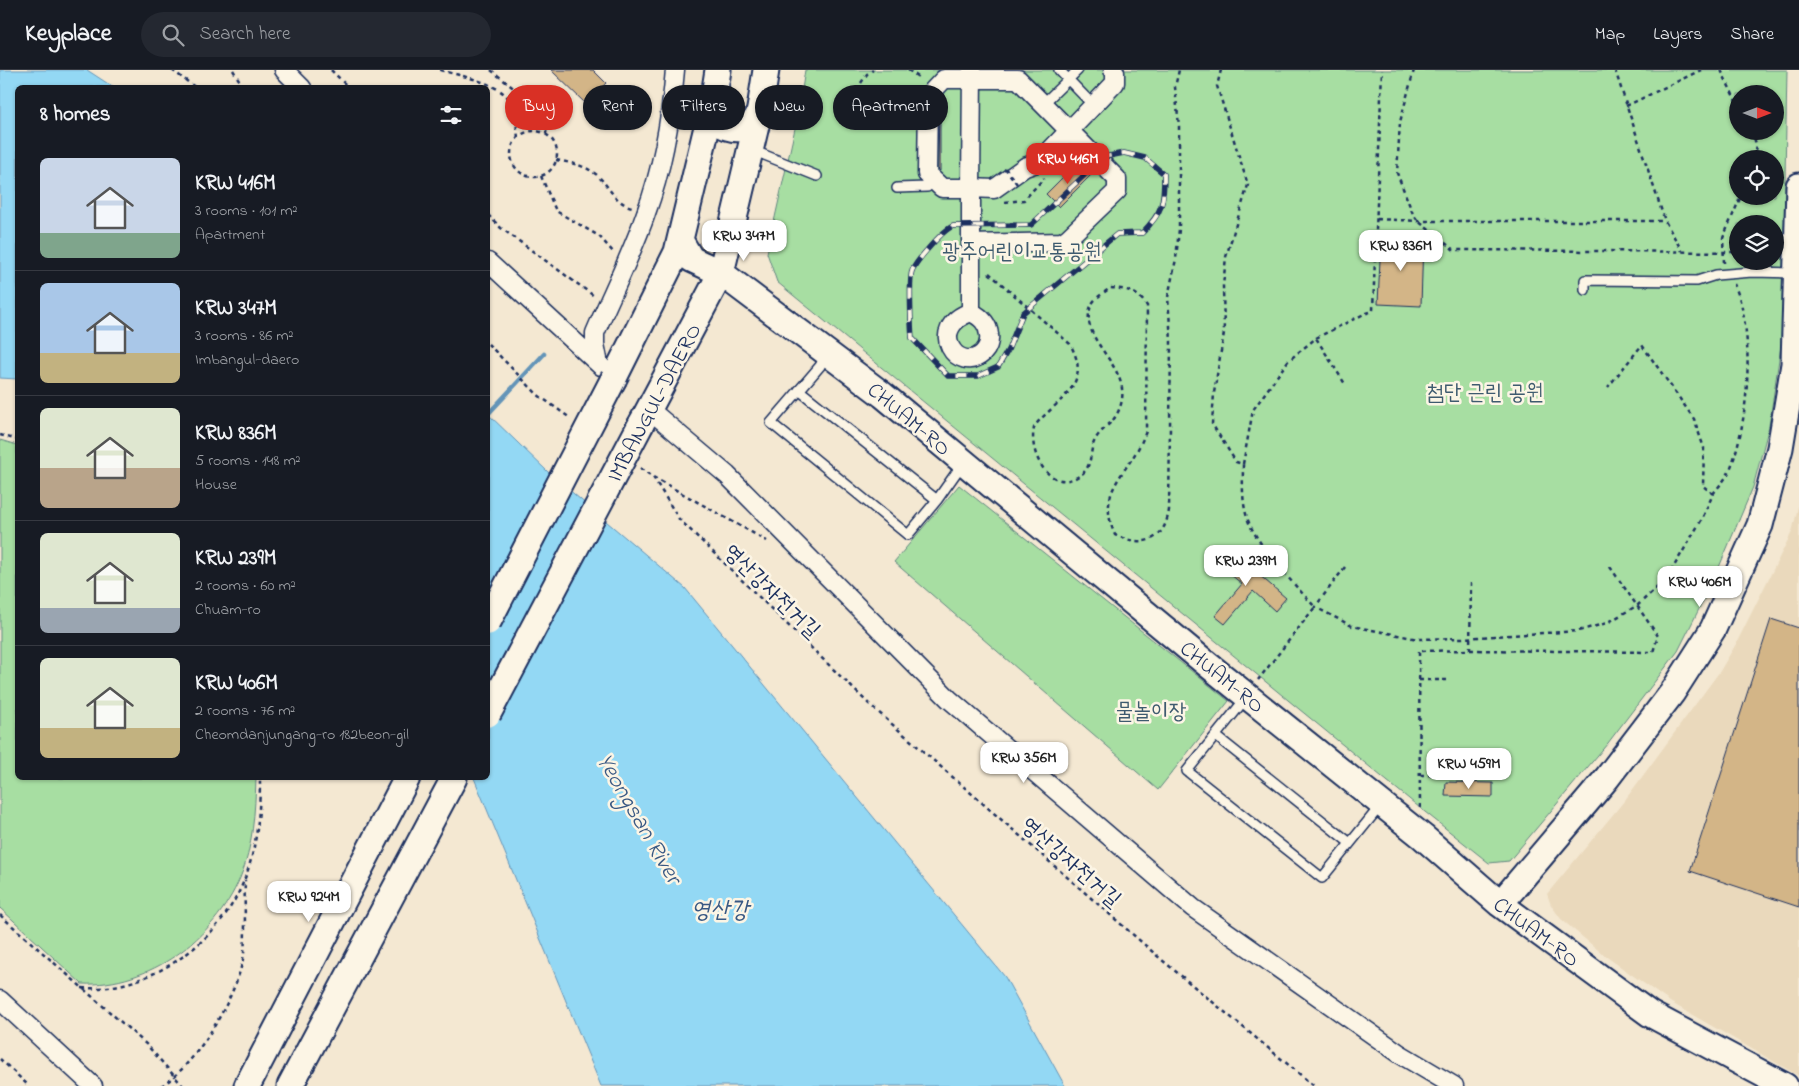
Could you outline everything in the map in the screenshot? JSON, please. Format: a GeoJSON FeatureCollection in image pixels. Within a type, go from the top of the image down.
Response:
{"type":"FeatureCollection","features":[{"type":"Feature","properties":{"kind":"street"},"geometry":{"type":"LineString","coordinates":[[284,70],[299,85]]}},
{"type":"Feature","properties":{"kind":"street"},"geometry":{"type":"LineString","coordinates":[[607,371],[595,344],[595,333],[647,211],[667,137],[675,70]]}},
{"type":"Feature","properties":{"kind":"street","name":"IMBANGUL-DAERO"},"geometry":{"type":"LineString","coordinates":[[716,85],[718,70]]}},
{"type":"Feature","properties":{"kind":"street","name":"IMBANGUL-DAERO"},"geometry":{"type":"LineString","coordinates":[[764,85],[766,70]]}},
{"type":"Feature","properties":{"kind":"street"},"geometry":{"type":"LineString","coordinates":[[980,244],[1062,242],[1116,191],[1116,178],[1069,129],[1042,104],[1023,75],[972,75],[944,79],[928,96],[927,174],[942,188],[994,189],[1025,166],[1040,162],[1069,129],[1115,83],[1115,72],[1113,70]]}},
{"type":"Feature","properties":{"kind":"street"},"geometry":{"type":"LineString","coordinates":[[971,312],[980,244],[971,188],[972,75]]}},
{"type":"Feature","properties":{"kind":"street"},"geometry":{"type":"LineString","coordinates":[[745,127],[755,118]]}},
{"type":"Feature","properties":{"kind":"street","name":"IMBANGUL-DAERO"},"geometry":{"type":"LineString","coordinates":[[490,710],[721,273],[755,129]]}},
{"type":"Feature","properties":{"kind":"street","name":"IMBANGUL-DAERO"},"geometry":{"type":"LineString","coordinates":[[490,618],[607,371],[677,252],[706,130]]}},
{"type":"Feature","properties":{"kind":"street"},"geometry":{"type":"LineString","coordinates":[[1500,904],[1607,778],[1672,693],[1713,629],[1760,525],[1780,448],[1794,364],[1799,186]]}},
{"type":"Feature","properties":{"kind":"street","name":"CHUAM-RO"},"geometry":{"type":"LineString","coordinates":[[680,240],[691,259],[721,273],[828,352],[883,395],[963,463],[1252,689],[1382,804],[1500,904],[1650,1014],[1785,1086]]}},
{"type":"Feature","properties":{"kind":"street"},"geometry":{"type":"LineString","coordinates":[[490,264],[607,371]]}},
{"type":"Feature","properties":{"kind":"street"},"geometry":{"type":"LineString","coordinates":[[646,417],[727,475],[949,699],[1193,908],[1400,1054],[1454,1086]]}},
{"type":"Feature","properties":{"kind":"street"},"geometry":{"type":"LineString","coordinates":[[247,1086],[406,780]]}},
{"type":"Feature","properties":{"kind":"street"},"geometry":{"type":"LineString","coordinates":[[290,1086],[453,780]]}},
{"type":"Feature","properties":{"kind":"street"},"geometry":{"type":"LineString","coordinates":[[0,1000],[93,1086]]}},
{"type":"Feature","properties":{"kind":"lane"},"geometry":{"type":"LineString","coordinates":[[1059,70],[1094,105]]}},
{"type":"Feature","properties":{"kind":"lane"},"geometry":{"type":"LineString","coordinates":[[1042,104],[1078,70]]}},
{"type":"Feature","properties":{"kind":"lane"},"geometry":{"type":"LineString","coordinates":[[750,149],[817,176]]}},
{"type":"Feature","properties":{"kind":"lane"},"geometry":{"type":"LineString","coordinates":[[897,188],[927,187],[927,174]]}},
{"type":"Feature","properties":{"kind":"lane"},"geometry":{"type":"LineString","coordinates":[[1585,290],[1585,280],[1697,281],[1716,275],[1798,267]]}},
{"type":"Feature","properties":{"kind":"lane"},"geometry":{"type":"LineString","coordinates":[[828,352],[820,366],[770,423],[908,535],[937,500],[963,463]]}},
{"type":"Feature","properties":{"kind":"lane"},"geometry":{"type":"LineString","coordinates":[[799,390],[937,500]]}},
{"type":"Feature","properties":{"kind":"lane"},"geometry":{"type":"LineString","coordinates":[[1252,689],[1187,771],[1322,878],[1382,804]]}},
{"type":"Feature","properties":{"kind":"lane"},"geometry":{"type":"LineString","coordinates":[[1216,736],[1350,843]]}},
{"type":"Feature","properties":{"kind":"path"},"geometry":{"type":"LineString","coordinates":[[172,70],[192,85]]}},
{"type":"Feature","properties":{"kind":"path"},"geometry":{"type":"LineString","coordinates":[[233,70],[242,85]]}},
{"type":"Feature","properties":{"kind":"path"},"geometry":{"type":"LineString","coordinates":[[330,70],[347,85]]}},
{"type":"Feature","properties":{"kind":"path"},"geometry":{"type":"LineString","coordinates":[[440,70],[489,85]]}},
{"type":"Feature","properties":{"kind":"path"},"geometry":{"type":"LineString","coordinates":[[491,70],[548,116],[546,134]]}},
{"type":"Feature","properties":{"kind":"path"},"geometry":{"type":"LineString","coordinates":[[864,70],[867,74]]}},
{"type":"Feature","properties":{"kind":"path"},"geometry":{"type":"LineString","coordinates":[[861,83],[867,74],[874,70]]}},
{"type":"Feature","properties":{"kind":"path"},"geometry":{"type":"LineString","coordinates":[[980,244],[989,275],[1070,344],[1076,356],[1076,381],[1069,394],[1035,426],[1032,445],[1034,454],[1041,467],[1055,478],[1072,480],[1084,473],[1090,462],[1096,438],[1117,415],[1122,403],[1123,390],[1119,377],[1095,338],[1091,327],[1089,316],[1092,304],[1110,288],[1133,291],[1148,306],[1146,431],[1141,447],[1113,488],[1108,500],[1108,512],[1115,535],[1129,542],[1143,543],[1160,534],[1167,522],[1169,510],[1171,341],[1168,297],[1176,258],[1179,229],[1179,126],[1175,87],[1179,70]]}},
{"type":"Feature","properties":{"kind":"path"},"geometry":{"type":"LineString","coordinates":[[1221,70],[1217,86],[1248,185],[1226,257],[1223,286],[1224,333],[1214,393],[1212,424],[1236,462],[1244,464]]}},
{"type":"Feature","properties":{"kind":"path"},"geometry":{"type":"LineString","coordinates":[[1382,70],[1374,311],[1364,314],[1316,338],[1288,361],[1254,410],[1244,464],[1244,505],[1250,525],[1291,581],[1315,606],[1352,626],[1418,639],[1578,631],[1607,623],[1638,605],[1667,578],[1702,518],[1713,494],[1728,474],[1738,444],[1746,404],[1746,328],[1738,293],[1725,265],[1722,238],[1736,205]]}},
{"type":"Feature","properties":{"kind":"path"},"geometry":{"type":"LineString","coordinates":[[1414,70],[1400,122],[1396,173],[1413,214],[1418,221],[1454,250],[1729,251]]}},
{"type":"Feature","properties":{"kind":"path"},"geometry":{"type":"LineString","coordinates":[[1615,70],[1666,221],[1682,251]]}},
{"type":"Feature","properties":{"kind":"path"},"geometry":{"type":"LineString","coordinates":[[1626,106],[1701,70]]}},
{"type":"Feature","properties":{"kind":"path"},"geometry":{"type":"LineString","coordinates":[[1720,70],[1729,88]]}},
{"type":"Feature","properties":{"kind":"path"},"geometry":{"type":"LineString","coordinates":[[490,85],[500,90],[510,101],[518,136],[511,150],[514,165],[525,175],[541,176],[552,167],[556,160],[556,146],[546,134],[532,130],[518,136]]}},
{"type":"Feature","properties":{"kind":"path"},"geometry":{"type":"LineString","coordinates":[[556,160],[580,164],[597,175],[613,196],[627,206],[647,211]]}},
{"type":"Feature","properties":{"kind":"path"},"geometry":{"type":"LineString","coordinates":[[1005,168],[1017,184]]}},
{"type":"Feature","properties":{"kind":"path"},"geometry":{"type":"LineString","coordinates":[[541,176],[556,211],[599,236],[624,266]]}},
{"type":"Feature","properties":{"kind":"path"},"geometry":{"type":"LineString","coordinates":[[490,217],[501,228],[593,295],[608,302]]}},
{"type":"Feature","properties":{"kind":"path"},"geometry":{"type":"LineString","coordinates":[[1377,219],[1418,221],[1666,221]]}},
{"type":"Feature","properties":{"kind":"path"},"geometry":{"type":"LineString","coordinates":[[1316,338],[1345,384]]}},
{"type":"Feature","properties":{"kind":"path"},"geometry":{"type":"LineString","coordinates":[[490,346],[538,395],[576,422]]}},
{"type":"Feature","properties":{"kind":"path"},"geometry":{"type":"LineString","coordinates":[[1608,387],[1642,346],[1694,419],[1704,448],[1703,486],[1713,494]]}},
{"type":"Feature","properties":{"kind":"path"},"geometry":{"type":"LineString","coordinates":[[0,435],[15,439]]}},
{"type":"Feature","properties":{"kind":"path","name":"영산강자전거길"},"geometry":{"type":"LineString","coordinates":[[638,466],[653,477],[772,544]]}},
{"type":"Feature","properties":{"kind":"path","name":"영산강자전거길"},"geometry":{"type":"LineString","coordinates":[[653,477],[679,519],[868,704],[1162,960],[1314,1086]]}},
{"type":"Feature","properties":{"kind":"path"},"geometry":{"type":"LineString","coordinates":[[1420,808],[1419,651],[1654,652],[1658,636],[1608,564]]}},
{"type":"Feature","properties":{"kind":"path"},"geometry":{"type":"LineString","coordinates":[[1252,689],[1345,567]]}},
{"type":"Feature","properties":{"kind":"path"},"geometry":{"type":"LineString","coordinates":[[1470,650],[1471,583]]}},
{"type":"Feature","properties":{"kind":"path"},"geometry":{"type":"LineString","coordinates":[[1419,680],[1447,680]]}},
{"type":"Feature","properties":{"kind":"path"},"geometry":{"type":"LineString","coordinates":[[1420,775],[1448,775]]}},
{"type":"Feature","properties":{"kind":"path"},"geometry":{"type":"LineString","coordinates":[[161,1086],[175,1076],[196,1052],[213,1028],[238,976],[244,952],[245,879],[259,818],[260,780]]}},
{"type":"Feature","properties":{"kind":"path"},"geometry":{"type":"LineString","coordinates":[[82,988],[99,989],[135,981],[161,969],[185,954],[222,920],[245,879]]}},
{"type":"Feature","properties":{"kind":"path"},"geometry":{"type":"LineString","coordinates":[[0,915],[147,1045],[182,1086]]}},
{"type":"Feature","properties":{"kind":"path"},"geometry":{"type":"LineString","coordinates":[[0,1060],[29,1086]]}},
{"type":"Feature","properties":{"kind":"shaded area"},"geometry":{"type":"Polygon","coordinates":[[[1799,503],[1799,1076],[1670,1002],[1604,955],[1561,919],[1551,905],[1547,894],[1625,800],[1720,671],[1736,644],[1792,532],[1799,503]]]}},
{"type":"Feature","properties":{"kind":"green space","name":"첨단 근린 공원"},"geometry":{"type":"Polygon","coordinates":[[[805,70],[1787,70],[1784,231],[1784,215],[1729,215],[1729,270],[1783,270],[1782,339],[1769,426],[1753,487],[1714,579],[1678,651],[1608,743],[1509,861],[1489,863],[777,282],[767,253],[795,130],[823,130],[823,85],[803,85],[805,70]]]}},
{"type":"Feature","properties":{"kind":"green space"},"geometry":{"type":"Polygon","coordinates":[[[0,440],[15,444],[15,780],[256,780],[255,803],[248,854],[240,878],[214,921],[176,955],[155,968],[107,983],[82,984],[0,908],[0,440]]]}},
{"type":"Feature","properties":{"kind":"green space","name":"물놀이장"},"geometry":{"type":"Polygon","coordinates":[[[959,485],[1229,701],[1158,790],[894,562],[959,485]]]}},
{"type":"Feature","properties":{"kind":"water"},"geometry":{"type":"Polygon","coordinates":[[[0,70],[87,70],[110,85],[15,85],[15,379],[0,378],[0,70]]]}},
{"type":"Feature","properties":{"kind":"water","name":"영산강"},"geometry":{"type":"Polygon","coordinates":[[[490,416],[548,472],[685,588],[1005,977],[1065,1086],[601,1086],[475,780],[490,780],[490,416]]]}},
{"type":"Feature","properties":{"kind":"building"},"geometry":{"type":"Polygon","coordinates":[[[551,70],[593,70],[606,83],[604,85],[583,85],[583,101],[573,91],[573,85],[566,85],[551,70]]]}},
{"type":"Feature","properties":{"kind":"building"},"geometry":{"type":"Polygon","coordinates":[[[939,130],[940,130],[940,171],[938,169],[939,130]]]}},
{"type":"Feature","properties":{"kind":"building"},"geometry":{"type":"Polygon","coordinates":[[[1078,162],[1091,175],[1059,207],[1046,194],[1078,162]]]}},
{"type":"Feature","properties":{"kind":"building"},"geometry":{"type":"Polygon","coordinates":[[[1381,238],[1423,240],[1421,306],[1378,304],[1381,238]]]}},
{"type":"Feature","properties":{"kind":"building"},"geometry":{"type":"Polygon","coordinates":[[[1230,550],[1286,598],[1275,611],[1253,591],[1225,624],[1215,616],[1242,584],[1218,564],[1230,550]]]}},
{"type":"Feature","properties":{"kind":"building"},"geometry":{"type":"Polygon","coordinates":[[[1771,619],[1799,628],[1799,907],[1690,871],[1771,619]]]}},
{"type":"Feature","properties":{"kind":"building"},"geometry":{"type":"Polygon","coordinates":[[[1446,782],[1493,783],[1493,797],[1445,796],[1446,782]]]}},
{"type":"Feature","properties":{"kind":"waterway"},"geometry":{"type":"LineString","coordinates":[[490,412],[544,354]]}},
{"type":"Feature","properties":{"kind":"railway"},"geometry":{"type":"LineString","coordinates":[[1124,153],[1145,158],[1164,174],[1163,200],[1154,219],[1142,233],[1117,234],[1023,313],[1008,350],[998,367],[978,376],[948,376],[912,338],[911,275],[924,253],[943,233],[953,226],[1031,225],[1104,157],[1124,153]]}},
{"type":"Feature","properties":{"kind":"park label","name":"광주어린이교통공원"},"geometry":{"type":"Point","coordinates":[1022,250]}},
{"type":"Feature","properties":{"kind":"water label","name":"Yeongsan River"},"geometry":{"type":"Point","coordinates":[640,818]}}]}
